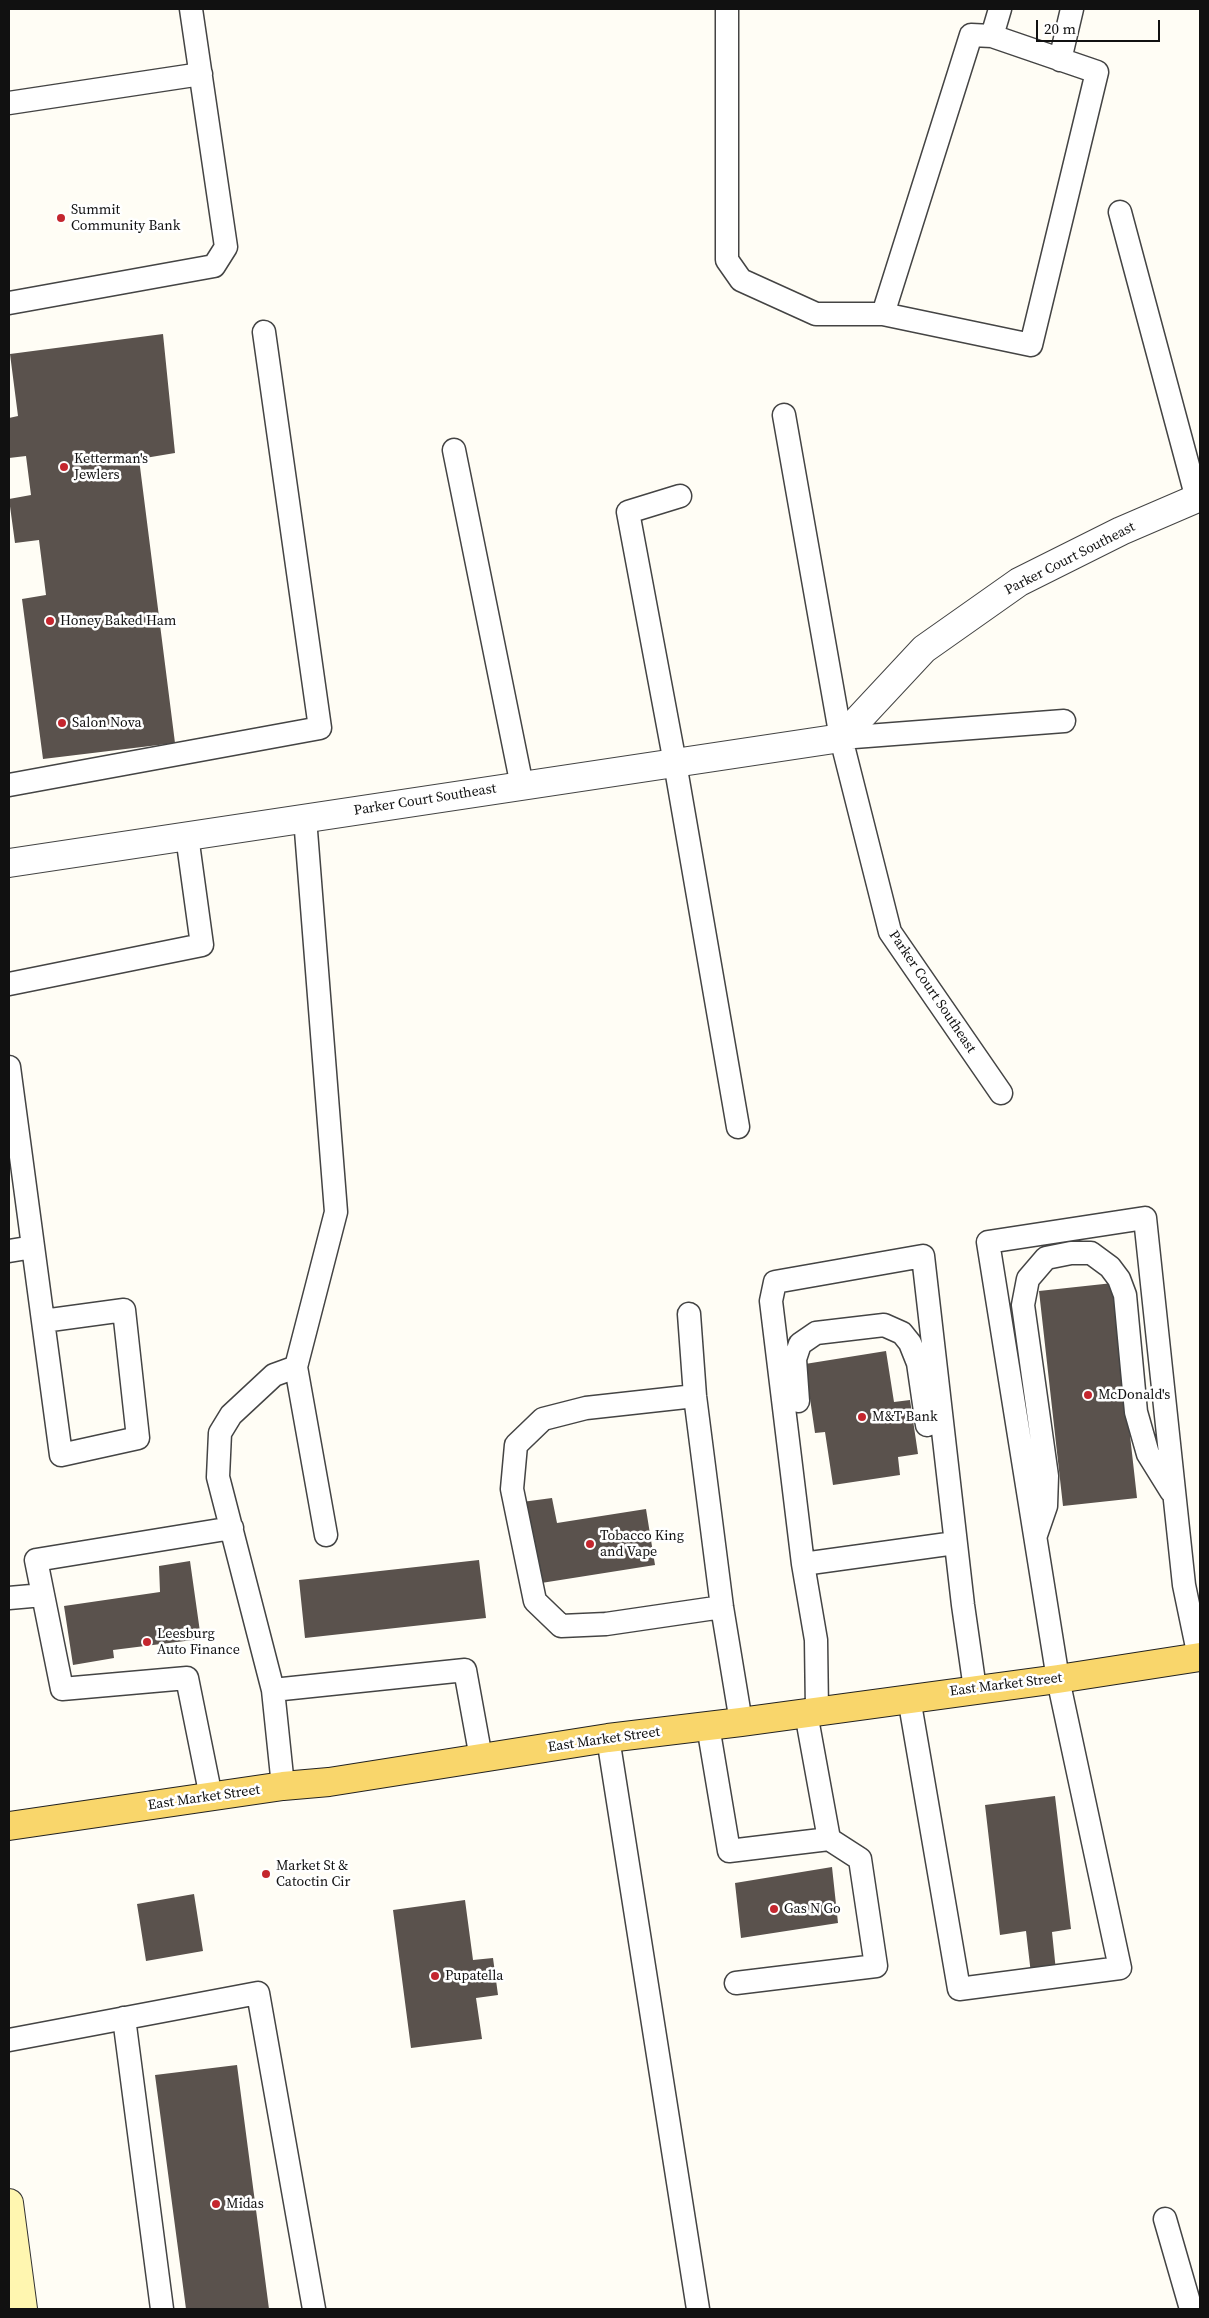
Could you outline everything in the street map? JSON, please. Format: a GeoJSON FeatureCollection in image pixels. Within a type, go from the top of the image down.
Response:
{"type":"FeatureCollection","features":[{"type":"Feature","properties":{"kind":"main road","name":"East Market Street"},"geometry":{"type":"LineString","coordinates":[[9,1826],[283,1786],[329,1782],[608,1738],[1058,1679],[1200,1657]]}},
{"type":"Feature","properties":{"kind":"main road"},"geometry":{"type":"LineString","coordinates":[[9,2202],[12,2244],[23,2309]]}},
{"type":"Feature","properties":{"kind":"street","name":"Parker Court Southeast"},"geometry":{"type":"LineString","coordinates":[[9,863],[841,738],[924,649],[1019,582],[1121,531],[1199,498]]}},
{"type":"Feature","properties":{"kind":"lane"},"geometry":{"type":"LineString","coordinates":[[9,303],[214,266],[226,246],[192,9]]}},
{"type":"Feature","properties":{"kind":"lane"},"geometry":{"type":"LineString","coordinates":[[727,9],[726,260],[741,280],[816,314],[883,314],[1031,346],[1096,72],[992,36],[971,34],[883,314]]}},
{"type":"Feature","properties":{"kind":"lane"},"geometry":{"type":"LineString","coordinates":[[992,36],[1000,9]]}},
{"type":"Feature","properties":{"kind":"lane"},"geometry":{"type":"LineString","coordinates":[[1060,60],[1072,9]]}},
{"type":"Feature","properties":{"kind":"lane"},"geometry":{"type":"LineString","coordinates":[[9,103],[201,74]]}},
{"type":"Feature","properties":{"kind":"lane"},"geometry":{"type":"LineString","coordinates":[[1120,212],[1199,498]]}},
{"type":"Feature","properties":{"kind":"lane"},"geometry":{"type":"LineString","coordinates":[[9,785],[320,728],[264,332]]}},
{"type":"Feature","properties":{"kind":"lane"},"geometry":{"type":"LineString","coordinates":[[784,415],[841,738]]}},
{"type":"Feature","properties":{"kind":"lane"},"geometry":{"type":"LineString","coordinates":[[454,450],[522,786]]}},
{"type":"Feature","properties":{"kind":"lane"},"geometry":{"type":"LineString","coordinates":[[680,496],[628,512],[675,763],[738,1128]]}},
{"type":"Feature","properties":{"kind":"lane","name":"Parker Court Southeast"},"geometry":{"type":"LineString","coordinates":[[1001,1093],[890,932],[841,738],[1064,721]]}},
{"type":"Feature","properties":{"kind":"lane"},"geometry":{"type":"LineString","coordinates":[[304,818],[336,1212],[296,1367],[326,1535]]}},
{"type":"Feature","properties":{"kind":"lane"},"geometry":{"type":"LineString","coordinates":[[9,984],[202,945],[187,836]]}},
{"type":"Feature","properties":{"kind":"lane"},"geometry":{"type":"LineString","coordinates":[[9,1067],[33,1247],[61,1455],[138,1438],[124,1310],[43,1321]]}},
{"type":"Feature","properties":{"kind":"lane"},"geometry":{"type":"LineString","coordinates":[[909,1698],[959,1989],[1120,1968],[1058,1679],[988,1242],[1145,1218],[1184,1585],[1200,1657]]}},
{"type":"Feature","properties":{"kind":"lane"},"geometry":{"type":"LineString","coordinates":[[9,1251],[33,1247]]}},
{"type":"Feature","properties":{"kind":"lane"},"geometry":{"type":"LineString","coordinates":[[1035,1538],[1046,1506],[1047,1476],[1023,1305],[1028,1279],[1046,1258],[1071,1253],[1091,1253],[1110,1266],[1119,1279],[1125,1295],[1136,1412],[1148,1454],[1174,1496]]}},
{"type":"Feature","properties":{"kind":"lane"},"geometry":{"type":"LineString","coordinates":[[829,1838],[811,1712],[816,1640],[803,1564],[771,1301],[775,1282],[923,1256],[946,1464],[975,1689]]}},
{"type":"Feature","properties":{"kind":"lane"},"geometry":{"type":"LineString","coordinates":[[689,1314],[695,1396],[722,1606],[741,1722]]}},
{"type":"Feature","properties":{"kind":"lane"},"geometry":{"type":"LineString","coordinates":[[792,1470],[801,1429],[794,1359],[800,1344],[816,1333],[884,1325],[902,1333],[910,1343],[918,1363],[926,1425],[946,1464]]}},
{"type":"Feature","properties":{"kind":"lane"},"geometry":{"type":"LineString","coordinates":[[283,1786],[273,1690],[218,1477],[220,1433],[231,1415],[274,1375],[296,1367]]}},
{"type":"Feature","properties":{"kind":"lane"},"geometry":{"type":"LineString","coordinates":[[695,1396],[586,1408],[543,1420],[516,1445],[512,1489],[535,1601],[561,1626],[606,1624],[722,1606]]}},
{"type":"Feature","properties":{"kind":"lane"},"geometry":{"type":"LineString","coordinates":[[211,1797],[187,1678],[62,1689],[36,1560],[232,1528]]}},
{"type":"Feature","properties":{"kind":"lane"},"geometry":{"type":"LineString","coordinates":[[803,1564],[956,1542]]}},
{"type":"Feature","properties":{"kind":"lane"},"geometry":{"type":"LineString","coordinates":[[9,1598],[43,1595]]}},
{"type":"Feature","properties":{"kind":"lane"},"geometry":{"type":"LineString","coordinates":[[273,1690],[466,1670],[481,1758]]}},
{"type":"Feature","properties":{"kind":"lane"},"geometry":{"type":"LineString","coordinates":[[708,1726],[729,1851],[829,1838],[860,1858],[876,1966],[736,1983]]}},
{"type":"Feature","properties":{"kind":"lane"},"geometry":{"type":"LineString","coordinates":[[608,1738],[698,2309]]}},
{"type":"Feature","properties":{"kind":"lane"},"geometry":{"type":"LineString","coordinates":[[9,2040],[258,1993],[314,2309]]}},
{"type":"Feature","properties":{"kind":"lane"},"geometry":{"type":"LineString","coordinates":[[124,2018],[162,2309]]}},
{"type":"Feature","properties":{"kind":"lane"},"geometry":{"type":"LineString","coordinates":[[1165,2219],[1191,2309]]}},
{"type":"Feature","properties":{"kind":"building"},"geometry":{"type":"Polygon","coordinates":[[[163,334],[175,453],[139,459],[175,743],[43,759],[22,599],[46,595],[39,540],[15,543],[9,499],[31,495],[26,456],[9,458],[9,418],[18,416],[10,354],[163,334]]]}},
{"type":"Feature","properties":{"kind":"building","name":"McDonald's"},"geometry":{"type":"Polygon","coordinates":[[[1113,1283],[1137,1498],[1063,1506],[1039,1291],[1113,1283]]]}},
{"type":"Feature","properties":{"kind":"building","name":"M&T Bank"},"geometry":{"type":"Polygon","coordinates":[[[886,1351],[894,1402],[910,1400],[918,1454],[898,1457],[900,1475],[833,1485],[825,1432],[815,1433],[805,1364],[886,1351]]]}},
{"type":"Feature","properties":{"kind":"building","name":"Tobacco King and Vape"},"geometry":{"type":"Polygon","coordinates":[[[552,1498],[557,1523],[646,1509],[655,1565],[535,1584],[522,1502],[552,1498]]]}},
{"type":"Feature","properties":{"kind":"building"},"geometry":{"type":"Polygon","coordinates":[[[479,1560],[486,1618],[305,1638],[299,1580],[479,1560]]]}},
{"type":"Feature","properties":{"kind":"building"},"geometry":{"type":"Polygon","coordinates":[[[190,1561],[201,1639],[113,1650],[114,1658],[73,1665],[64,1606],[160,1592],[159,1566],[190,1561]]]}},
{"type":"Feature","properties":{"kind":"building"},"geometry":{"type":"Polygon","coordinates":[[[1055,1796],[1071,1929],[1052,1932],[1056,1971],[1031,1974],[1026,1931],[1000,1935],[985,1805],[1055,1796]]]}},
{"type":"Feature","properties":{"kind":"building"},"geometry":{"type":"Polygon","coordinates":[[[832,1867],[838,1923],[741,1938],[735,1883],[832,1867]]]}},
{"type":"Feature","properties":{"kind":"building"},"geometry":{"type":"Polygon","coordinates":[[[194,1894],[203,1951],[146,1961],[137,1904],[194,1894]]]}},
{"type":"Feature","properties":{"kind":"building"},"geometry":{"type":"Polygon","coordinates":[[[465,1900],[473,1960],[493,1958],[498,1995],[476,1998],[482,2039],[411,2048],[393,1910],[465,1900]]]}},
{"type":"Feature","properties":{"kind":"building"},"geometry":{"type":"Polygon","coordinates":[[[237,2065],[269,2309],[186,2309],[155,2075],[237,2065]]]}},
{"type":"Feature","properties":{"kind":"place","name":"Summit Community Bank"},"geometry":{"type":"Point","coordinates":[61,218]}},
{"type":"Feature","properties":{"kind":"place","name":"Ketterman's Jewlers"},"geometry":{"type":"Point","coordinates":[64,467]}},
{"type":"Feature","properties":{"kind":"place","name":"Honey Baked Ham"},"geometry":{"type":"Point","coordinates":[50,621]}},
{"type":"Feature","properties":{"kind":"place","name":"Salon Nova"},"geometry":{"type":"Point","coordinates":[62,723]}},
{"type":"Feature","properties":{"kind":"place","name":"McDonald's"},"geometry":{"type":"Point","coordinates":[1088,1395]}},
{"type":"Feature","properties":{"kind":"place","name":"M&T Bank"},"geometry":{"type":"Point","coordinates":[862,1417]}},
{"type":"Feature","properties":{"kind":"place","name":"Tobacco King and Vape"},"geometry":{"type":"Point","coordinates":[590,1544]}},
{"type":"Feature","properties":{"kind":"place","name":"Leesburg Auto Finance"},"geometry":{"type":"Point","coordinates":[147,1642]}},
{"type":"Feature","properties":{"kind":"place","name":"Market St & Catoctin Cir"},"geometry":{"type":"Point","coordinates":[266,1874]}},
{"type":"Feature","properties":{"kind":"place","name":"Gas N Go"},"geometry":{"type":"Point","coordinates":[774,1909]}},
{"type":"Feature","properties":{"kind":"place","name":"Pupatella"},"geometry":{"type":"Point","coordinates":[435,1976]}},
{"type":"Feature","properties":{"kind":"place","name":"Midas"},"geometry":{"type":"Point","coordinates":[216,2204]}}]}
